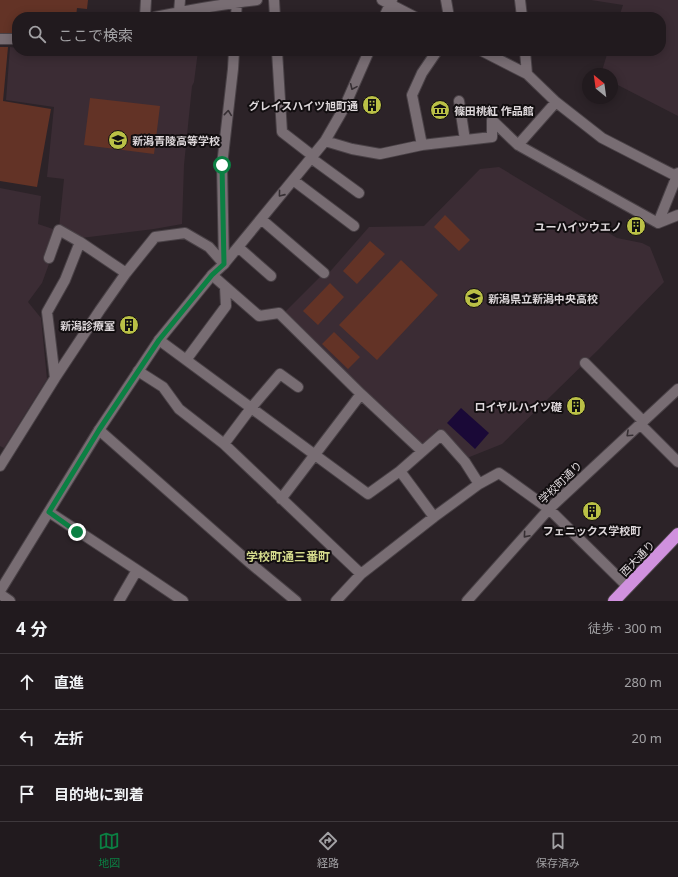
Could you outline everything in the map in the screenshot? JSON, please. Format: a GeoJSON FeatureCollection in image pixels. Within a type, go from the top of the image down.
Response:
{"type":"FeatureCollection","features":[{"type":"Feature","properties":{"kind":"highway","name":"西大通り"},"geometry":{"type":"LineString","coordinates":[[614,601],[678,534]]}},
{"type":"Feature","properties":{"kind":"street"},"geometry":{"type":"LineString","coordinates":[[145,12],[146,0]]}},
{"type":"Feature","properties":{"kind":"street"},"geometry":{"type":"LineString","coordinates":[[180,0],[179,12],[237,1],[257,0]]}},
{"type":"Feature","properties":{"kind":"street"},"geometry":{"type":"LineString","coordinates":[[274,0],[275,12]]}},
{"type":"Feature","properties":{"kind":"street"},"geometry":{"type":"LineString","coordinates":[[446,0],[448,12]]}},
{"type":"Feature","properties":{"kind":"street"},"geometry":{"type":"LineString","coordinates":[[520,0],[521,12]]}},
{"type":"Feature","properties":{"kind":"street"},"geometry":{"type":"LineString","coordinates":[[236,12],[237,1]]}},
{"type":"Feature","properties":{"kind":"street"},"geometry":{"type":"LineString","coordinates":[[385,12],[388,1],[407,12]]}},
{"type":"Feature","properties":{"kind":"street"},"geometry":{"type":"LineString","coordinates":[[0,39],[12,39]]}},
{"type":"Feature","properties":{"kind":"street"},"geometry":{"type":"LineString","coordinates":[[224,264],[222,165],[234,56]]}},
{"type":"Feature","properties":{"kind":"street"},"geometry":{"type":"LineString","coordinates":[[277,56],[282,132],[358,193]]}},
{"type":"Feature","properties":{"kind":"street"},"geometry":{"type":"LineString","coordinates":[[10,601],[0,592],[99,430],[138,370],[159,340],[212,275],[224,264],[325,141],[344,108],[367,56]]}},
{"type":"Feature","properties":{"kind":"street"},"geometry":{"type":"LineString","coordinates":[[422,145],[412,95],[422,73],[434,56]]}},
{"type":"Feature","properties":{"kind":"street"},"geometry":{"type":"LineString","coordinates":[[492,56],[527,74],[556,102],[602,138],[677,176],[658,223]]}},
{"type":"Feature","properties":{"kind":"street"},"geometry":{"type":"LineString","coordinates":[[525,56],[527,74]]}},
{"type":"Feature","properties":{"kind":"street"},"geometry":{"type":"LineString","coordinates":[[459,101],[465,140]]}},
{"type":"Feature","properties":{"kind":"street"},"geometry":{"type":"LineString","coordinates":[[518,145],[556,102]]}},
{"type":"Feature","properties":{"kind":"street"},"geometry":{"type":"LineString","coordinates":[[325,141],[352,149],[380,154],[422,145],[492,137],[492,120],[518,145],[658,223]]}},
{"type":"Feature","properties":{"kind":"street"},"geometry":{"type":"LineString","coordinates":[[293,180],[354,226]]}},
{"type":"Feature","properties":{"kind":"street"},"geometry":{"type":"LineString","coordinates":[[658,223],[678,215]]}},
{"type":"Feature","properties":{"kind":"street"},"geometry":{"type":"LineString","coordinates":[[261,219],[324,273]]}},
{"type":"Feature","properties":{"kind":"street"},"geometry":{"type":"LineString","coordinates":[[49,258],[59,230],[80,242],[126,273]]}},
{"type":"Feature","properties":{"kind":"street"},"geometry":{"type":"LineString","coordinates":[[0,466],[100,310],[126,273],[155,237],[185,233],[209,247],[224,264]]}},
{"type":"Feature","properties":{"kind":"street"},"geometry":{"type":"LineString","coordinates":[[55,378],[47,312],[64,280],[80,242]]}},
{"type":"Feature","properties":{"kind":"street"},"geometry":{"type":"LineString","coordinates":[[238,247],[271,276]]}},
{"type":"Feature","properties":{"kind":"street"},"geometry":{"type":"LineString","coordinates":[[212,275],[259,316],[279,312],[361,394],[422,451]]}},
{"type":"Feature","properties":{"kind":"street"},"geometry":{"type":"LineString","coordinates":[[186,360],[226,306],[225,287]]}},
{"type":"Feature","properties":{"kind":"street"},"geometry":{"type":"LineString","coordinates":[[159,340],[368,494],[400,471],[441,435],[465,462],[479,484]]}},
{"type":"Feature","properties":{"kind":"street"},"geometry":{"type":"LineString","coordinates":[[585,363],[678,462]]}},
{"type":"Feature","properties":{"kind":"street"},"geometry":{"type":"LineString","coordinates":[[138,370],[162,388],[179,409],[224,444],[361,574]]}},
{"type":"Feature","properties":{"kind":"street"},"geometry":{"type":"LineString","coordinates":[[224,444],[251,408],[280,374],[298,387]]}},
{"type":"Feature","properties":{"kind":"street","name":"学校町通り"},"geometry":{"type":"LineString","coordinates":[[468,601],[549,509],[678,389]]}},
{"type":"Feature","properties":{"kind":"street"},"geometry":{"type":"LineString","coordinates":[[281,499],[361,394]]}},
{"type":"Feature","properties":{"kind":"street"},"geometry":{"type":"LineString","coordinates":[[99,430],[250,563],[296,601]]}},
{"type":"Feature","properties":{"kind":"street"},"geometry":{"type":"LineString","coordinates":[[400,471],[434,517]]}},
{"type":"Feature","properties":{"kind":"street"},"geometry":{"type":"LineString","coordinates":[[336,601],[361,574],[479,484],[499,473],[549,509],[628,587]]}},
{"type":"Feature","properties":{"kind":"street"},"geometry":{"type":"LineString","coordinates":[[49,512],[183,601]]}},
{"type":"Feature","properties":{"kind":"street"},"geometry":{"type":"LineString","coordinates":[[119,601],[137,570]]}},
{"type":"Feature","properties":{"kind":"shaded area"},"geometry":{"type":"Polygon","coordinates":[[[0,0],[88,0],[87,9],[77,8],[77,12],[12,12],[12,33],[0,33],[0,0]]]}},
{"type":"Feature","properties":{"kind":"shaded area"},"geometry":{"type":"Polygon","coordinates":[[[591,0],[678,0],[678,116],[618,85],[618,68],[603,68],[606,56],[666,56],[666,12],[621,12],[623,5],[591,0]]]}},
{"type":"Feature","properties":{"kind":"shaded area"},"geometry":{"type":"Polygon","coordinates":[[[0,47],[8,47],[3,101],[51,109],[37,187],[0,181],[0,47]]]}},
{"type":"Feature","properties":{"kind":"shaded area","name":"新潟青陵高等学校"},"geometry":{"type":"Polygon","coordinates":[[[10,47],[12,47],[12,56],[197,56],[194,82],[192,86],[184,165],[182,224],[81,238],[59,228],[64,179],[47,177],[54,107],[6,100],[10,47]]]}},
{"type":"Feature","properties":{"kind":"shaded area"},"geometry":{"type":"Polygon","coordinates":[[[90,98],[160,106],[154,154],[84,145],[90,98]]]}},
{"type":"Feature","properties":{"kind":"shaded area","name":"新潟県立新潟中央高校"},"geometry":{"type":"Polygon","coordinates":[[[499,167],[617,238],[642,243],[650,247],[664,282],[599,349],[502,444],[467,458],[438,429],[421,447],[283,314],[320,277],[327,275],[369,227],[424,226],[480,169],[499,167]]]}},
{"type":"Feature","properties":{"kind":"shaded area"},"geometry":{"type":"Polygon","coordinates":[[[0,188],[41,196],[38,224],[56,230],[50,261],[42,283],[28,302],[41,318],[47,379],[4,448],[0,446],[0,188]]]}},
{"type":"Feature","properties":{"kind":"shaded area"},"geometry":{"type":"Polygon","coordinates":[[[445,215],[470,240],[459,251],[434,227],[445,215]]]}},
{"type":"Feature","properties":{"kind":"shaded area"},"geometry":{"type":"Polygon","coordinates":[[[370,241],[385,254],[357,284],[343,271],[370,241]]]}},
{"type":"Feature","properties":{"kind":"shaded area"},"geometry":{"type":"Polygon","coordinates":[[[401,260],[438,295],[377,360],[339,325],[401,260]]]}},
{"type":"Feature","properties":{"kind":"shaded area"},"geometry":{"type":"Polygon","coordinates":[[[330,283],[344,297],[318,325],[303,311],[330,283]]]}},
{"type":"Feature","properties":{"kind":"shaded area"},"geometry":{"type":"Polygon","coordinates":[[[334,332],[360,357],[348,369],[322,344],[334,332]]]}},
{"type":"Feature","properties":{"kind":"shaded area"},"geometry":{"type":"Polygon","coordinates":[[[461,408],[489,433],[475,449],[447,423],[461,408]]]}},
{"type":"Feature","properties":{"kind":"place","name":"グレイスハイツ旭町通"},"geometry":{"type":"Point","coordinates":[372,105]}},
{"type":"Feature","properties":{"kind":"place","name":"篠田桃紅 作品館"},"geometry":{"type":"Point","coordinates":[440,110]}},
{"type":"Feature","properties":{"kind":"place","name":"新潟青陵高等学校"},"geometry":{"type":"Point","coordinates":[118,140]}},
{"type":"Feature","properties":{"kind":"place","name":"ユーハイツウエノ"},"geometry":{"type":"Point","coordinates":[636,226]}},
{"type":"Feature","properties":{"kind":"place","name":"新潟県立新潟中央高校"},"geometry":{"type":"Point","coordinates":[474,298]}},
{"type":"Feature","properties":{"kind":"place","name":"新潟診療室"},"geometry":{"type":"Point","coordinates":[129,325]}},
{"type":"Feature","properties":{"kind":"place","name":"ロイヤルハイツ礎"},"geometry":{"type":"Point","coordinates":[576,406]}},
{"type":"Feature","properties":{"kind":"place","name":"フェニックス学校町"},"geometry":{"type":"Point","coordinates":[592,511]}},
{"type":"Feature","properties":{"kind":"district","name":"学校町通三番町"},"geometry":{"type":"Point","coordinates":[288,556]}},
{"type":"Feature","properties":{"kind":"route"},"geometry":{"type":"LineString","coordinates":[[77,532],[49,512],[99,430],[159,340],[212,275],[224,264],[222,165]]}}]}
